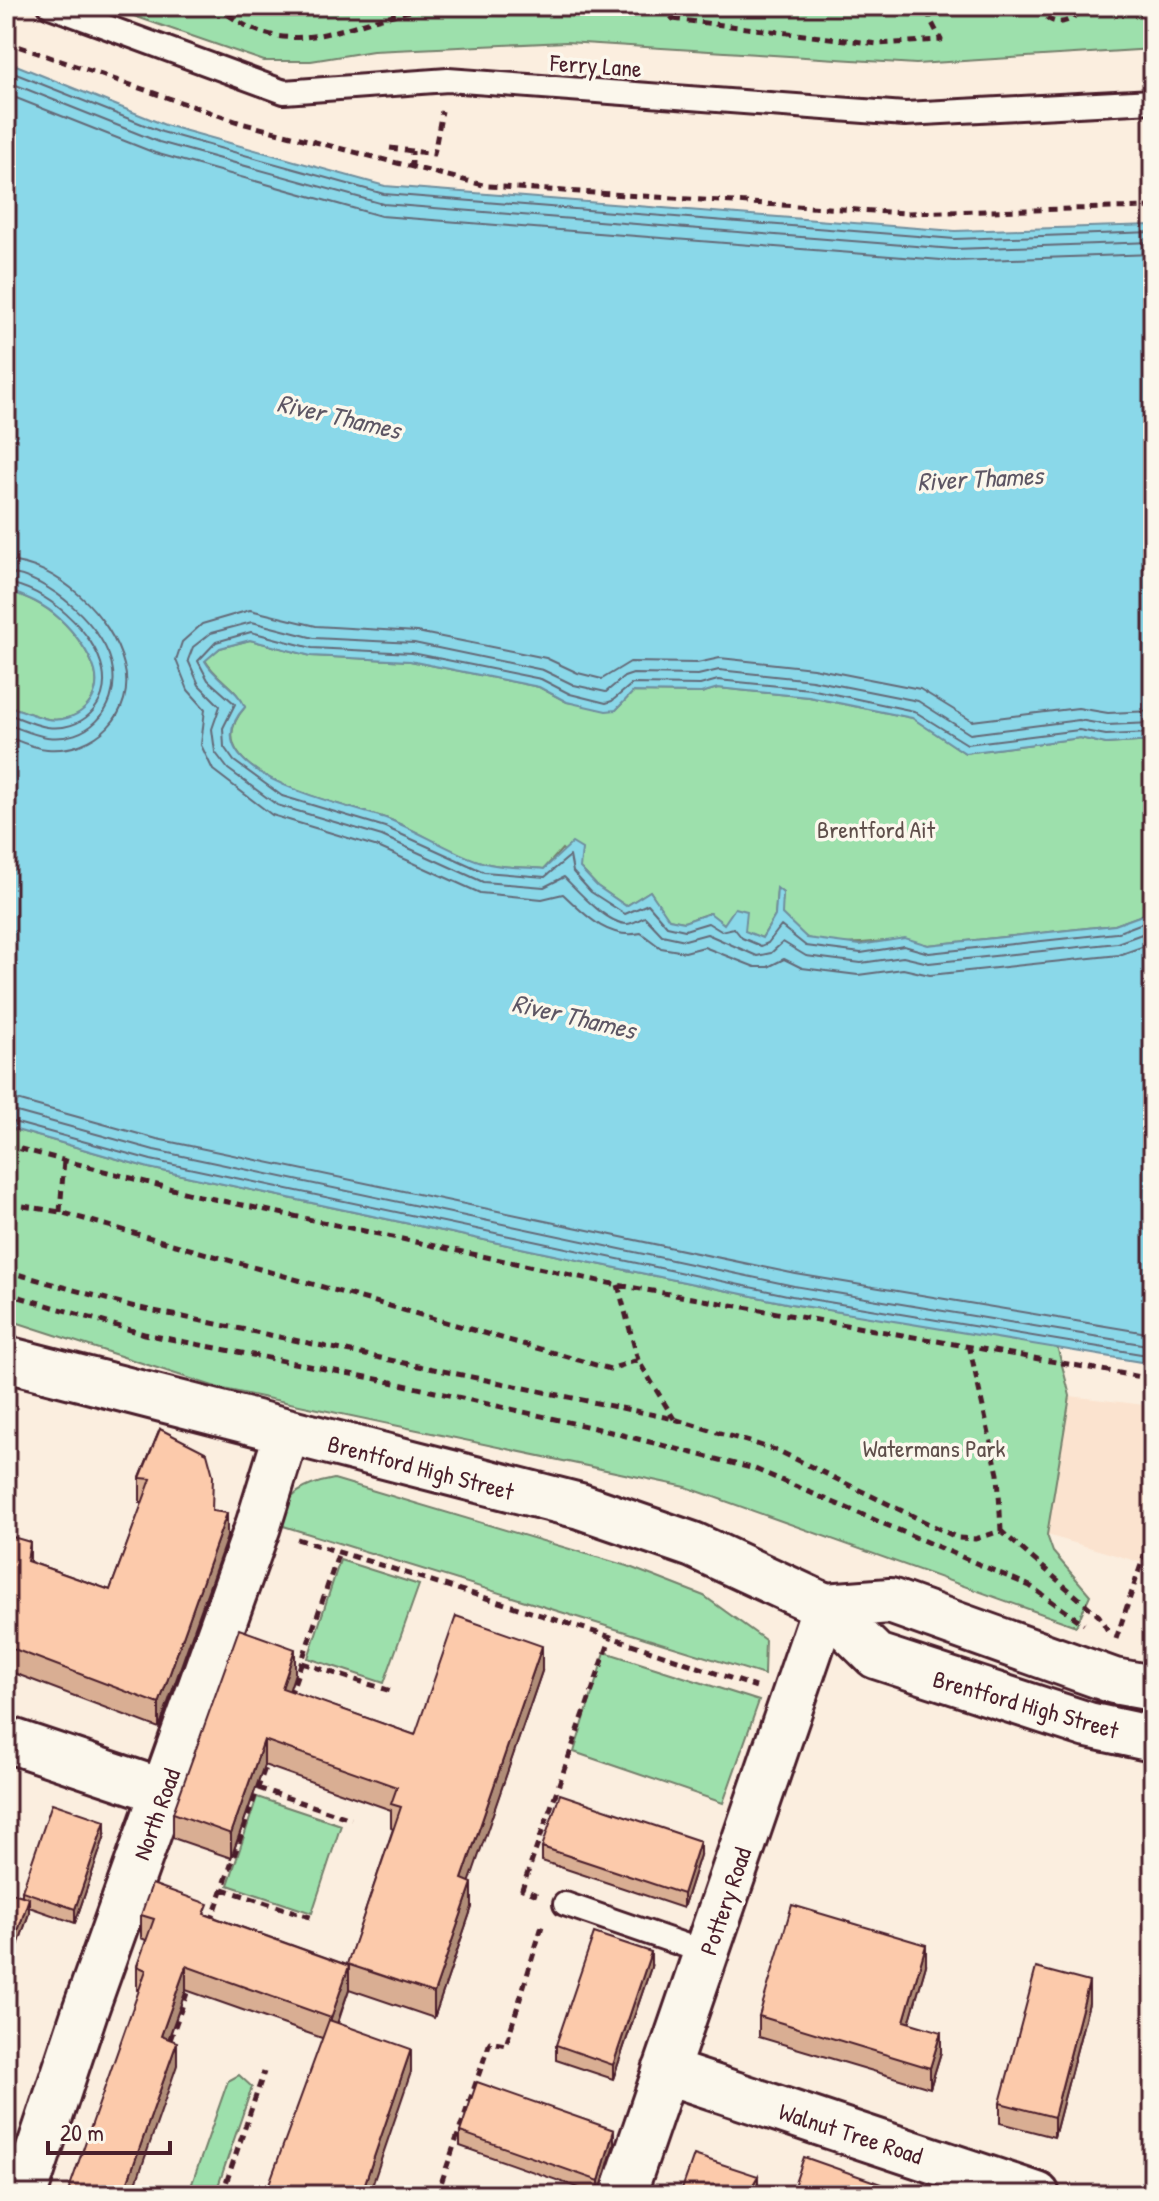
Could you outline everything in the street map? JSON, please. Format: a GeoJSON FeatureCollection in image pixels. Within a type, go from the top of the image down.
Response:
{"type":"FeatureCollection","features":[{"type":"Feature","properties":{"kind":"street","name":"Brentford High Street"},"geometry":{"type":"LineString","coordinates":[[6,1359],[580,1506],[693,1545],[825,1606],[876,1656],[1088,1725],[1153,1739]]}},
{"type":"Feature","properties":{"kind":"street","name":"North Road"},"geometry":{"type":"LineString","coordinates":[[24,2195],[258,1526],[287,1432]]}},
{"type":"Feature","properties":{"kind":"street","name":"Brentford High Street"},"geometry":{"type":"LineString","coordinates":[[825,1606],[890,1601],[1114,1681],[1153,1688]]}},
{"type":"Feature","properties":{"kind":"street","name":"Pottery Road"},"geometry":{"type":"LineString","coordinates":[[623,2195],[825,1606]]}},
{"type":"Feature","properties":{"kind":"street"},"geometry":{"type":"LineString","coordinates":[[6,1739],[164,1792]]}},
{"type":"Feature","properties":{"kind":"street","name":"Walnut Tree Road"},"geometry":{"type":"LineString","coordinates":[[665,2071],[1037,2195]]}},
{"type":"Feature","properties":{"kind":"lane","name":"Ferry Lane"},"geometry":{"type":"LineString","coordinates":[[50,6],[284,92],[448,80],[905,114],[1153,101]]}},
{"type":"Feature","properties":{"kind":"lane"},"geometry":{"type":"LineString","coordinates":[[554,1906],[707,1953]]}},
{"type":"Feature","properties":{"kind":"path"},"geometry":{"type":"LineString","coordinates":[[217,6],[243,28],[302,40],[418,8],[492,6]]}},
{"type":"Feature","properties":{"kind":"path"},"geometry":{"type":"LineString","coordinates":[[662,6],[673,19],[878,44],[941,40],[930,19],[929,6]]}},
{"type":"Feature","properties":{"kind":"path"},"geometry":{"type":"LineString","coordinates":[[673,19],[696,6]]}},
{"type":"Feature","properties":{"kind":"path"},"geometry":{"type":"LineString","coordinates":[[1039,6],[1052,21],[1063,24],[1076,18],[1084,6]]}},
{"type":"Feature","properties":{"kind":"path"},"geometry":{"type":"LineString","coordinates":[[1140,6],[1153,14]]}},
{"type":"Feature","properties":{"kind":"path"},"geometry":{"type":"LineString","coordinates":[[6,42],[241,123],[487,186],[904,213],[1153,207]]}},
{"type":"Feature","properties":{"kind":"path"},"geometry":{"type":"LineString","coordinates":[[390,148],[434,154],[448,80]]}},
{"type":"Feature","properties":{"kind":"path"},"geometry":{"type":"LineString","coordinates":[[412,151],[412,169]]}},
{"type":"Feature","properties":{"kind":"path"},"geometry":{"type":"LineString","coordinates":[[6,1145],[195,1195],[618,1285],[1153,1379]]}},
{"type":"Feature","properties":{"kind":"path"},"geometry":{"type":"LineString","coordinates":[[60,1212],[64,1160]]}},
{"type":"Feature","properties":{"kind":"path"},"geometry":{"type":"LineString","coordinates":[[23,1206],[60,1212],[610,1369],[638,1360]]}},
{"type":"Feature","properties":{"kind":"path"},"geometry":{"type":"LineString","coordinates":[[6,1271],[135,1307],[674,1419],[779,1451],[958,1538],[975,1539],[1001,1531]]}},
{"type":"Feature","properties":{"kind":"path"},"geometry":{"type":"LineString","coordinates":[[618,1285],[638,1360],[674,1419]]}},
{"type":"Feature","properties":{"kind":"path"},"geometry":{"type":"LineString","coordinates":[[6,1293],[144,1334],[398,1384],[599,1429],[755,1469],[1030,1586],[1079,1617],[1086,1626]]}},
{"type":"Feature","properties":{"kind":"path"},"geometry":{"type":"LineString","coordinates":[[969,1345],[998,1474],[1001,1531],[1099,1616],[1115,1642],[1150,1538]]}},
{"type":"Feature","properties":{"kind":"path"},"geometry":{"type":"LineString","coordinates":[[258,1526],[611,1637],[795,1700]]}},
{"type":"Feature","properties":{"kind":"path"},"geometry":{"type":"LineString","coordinates":[[287,1705],[339,1552]]}},
{"type":"Feature","properties":{"kind":"path"},"geometry":{"type":"LineString","coordinates":[[437,2195],[490,2042],[506,2045],[554,1906],[522,1889],[611,1637]]}},
{"type":"Feature","properties":{"kind":"path"},"geometry":{"type":"LineString","coordinates":[[302,1663],[394,1692]]}},
{"type":"Feature","properties":{"kind":"path"},"geometry":{"type":"LineString","coordinates":[[209,1930],[267,1760]]}},
{"type":"Feature","properties":{"kind":"path"},"geometry":{"type":"LineString","coordinates":[[258,1788],[351,1819]]}},
{"type":"Feature","properties":{"kind":"path"},"geometry":{"type":"LineString","coordinates":[[223,1889],[316,1919]]}},
{"type":"Feature","properties":{"kind":"path"},"geometry":{"type":"LineString","coordinates":[[170,2040],[194,1971]]}},
{"type":"Feature","properties":{"kind":"path"},"geometry":{"type":"LineString","coordinates":[[222,2195],[264,2072]]}},
{"type":"Feature","properties":{"kind":"shaded area"},"geometry":{"type":"Polygon","coordinates":[[[1070,1396],[1153,1406],[1153,1566],[1047,1535],[1070,1396]]]}},
{"type":"Feature","properties":{"kind":"green space"},"geometry":{"type":"Polygon","coordinates":[[[105,6],[1153,6],[1153,49],[916,64],[566,42],[373,51],[311,61],[264,61],[105,6]]]}},
{"type":"Feature","properties":{"kind":"green space"},"geometry":{"type":"Polygon","coordinates":[[[6,590],[54,614],[71,630],[85,650],[95,671],[95,692],[91,701],[77,714],[58,720],[48,719],[6,705],[6,590]]]}},
{"type":"Feature","properties":{"kind":"green space","name":"Brentford Ait"},"geometry":{"type":"Polygon","coordinates":[[[250,640],[311,656],[410,661],[539,687],[567,702],[616,710],[633,692],[701,693],[718,688],[809,697],[913,718],[965,753],[1080,738],[1106,744],[1153,741],[1153,911],[1115,925],[928,945],[898,941],[840,944],[810,939],[781,914],[783,893],[777,889],[775,916],[762,938],[724,924],[709,913],[684,922],[668,919],[650,891],[626,906],[597,886],[562,849],[544,869],[477,861],[388,819],[310,795],[254,769],[237,751],[233,731],[245,707],[205,660],[220,648],[250,640]]]}},
{"type":"Feature","properties":{"kind":"green space","name":"Watermans Park"},"geometry":{"type":"Polygon","coordinates":[[[6,1127],[149,1168],[568,1258],[791,1304],[1057,1346],[1070,1396],[1047,1535],[1053,1552],[1090,1595],[1076,1626],[686,1487],[219,1388],[6,1319],[6,1127]]]}},
{"type":"Feature","properties":{"kind":"green space"},"geometry":{"type":"Polygon","coordinates":[[[334,1479],[627,1566],[704,1596],[765,1640],[764,1675],[277,1524],[286,1505],[298,1492],[313,1484],[334,1479]]]}},
{"type":"Feature","properties":{"kind":"green space"},"geometry":{"type":"Polygon","coordinates":[[[340,1560],[419,1585],[384,1683],[308,1658],[340,1560]]]}},
{"type":"Feature","properties":{"kind":"green space"},"geometry":{"type":"Polygon","coordinates":[[[605,1652],[759,1701],[723,1803],[574,1752],[605,1652]]]}},
{"type":"Feature","properties":{"kind":"green space"},"geometry":{"type":"Polygon","coordinates":[[[257,1797],[341,1825],[312,1913],[228,1885],[257,1797]]]}},
{"type":"Feature","properties":{"kind":"green space"},"geometry":{"type":"Polygon","coordinates":[[[239,2075],[252,2087],[215,2195],[188,2195],[228,2081],[239,2075]]]}},
{"type":"Feature","properties":{"kind":"water","name":"River Thames"},"geometry":{"type":"Polygon","coordinates":[[[6,61],[165,125],[385,186],[955,231],[1153,225],[1153,741],[1106,744],[1080,738],[965,753],[912,718],[809,697],[718,688],[701,693],[633,692],[616,710],[606,711],[567,702],[539,687],[410,661],[311,656],[250,640],[220,648],[205,661],[245,707],[232,730],[236,751],[253,768],[279,783],[388,819],[465,856],[489,864],[544,869],[572,843],[582,849],[580,868],[597,886],[626,906],[650,891],[669,919],[684,922],[710,913],[724,924],[735,908],[747,911],[745,931],[762,938],[775,916],[777,888],[783,893],[782,914],[807,938],[860,945],[905,938],[928,945],[1115,925],[1153,911],[1153,1364],[791,1304],[568,1258],[149,1168],[6,1127],[6,705],[47,719],[68,718],[91,701],[96,682],[89,657],[65,624],[41,605],[6,590],[6,61]]]}},
{"type":"Feature","properties":{"kind":"building"},"geometry":{"type":"Polygon","coordinates":[[[160,1429],[207,1453],[213,1475],[212,1511],[227,1513],[159,1704],[6,1646],[6,1535],[30,1542],[27,1561],[110,1590],[151,1479],[140,1478],[160,1429]]]}},
{"type":"Feature","properties":{"kind":"building"},"geometry":{"type":"Polygon","coordinates":[[[456,1616],[542,1646],[462,1879],[472,1883],[434,1993],[347,1964],[401,1807],[391,1804],[397,1787],[264,1740],[231,1834],[173,1813],[239,1629],[295,1649],[282,1688],[415,1735],[456,1616]]]}},
{"type":"Feature","properties":{"kind":"building"},"geometry":{"type":"Polygon","coordinates":[[[560,1794],[700,1841],[683,1894],[542,1847],[560,1794]]]}},
{"type":"Feature","properties":{"kind":"building"},"geometry":{"type":"Polygon","coordinates":[[[52,1803],[105,1821],[75,1909],[22,1891],[52,1803]]]}},
{"type":"Feature","properties":{"kind":"building"},"geometry":{"type":"Polygon","coordinates":[[[152,1884],[208,1904],[204,1914],[349,1966],[331,2018],[186,1966],[161,2036],[177,2042],[123,2195],[67,2195],[146,1970],[137,1966],[154,1919],[141,1915],[152,1884]]]}},
{"type":"Feature","properties":{"kind":"building"},"geometry":{"type":"Polygon","coordinates":[[[6,1891],[29,1898],[6,1967],[6,1891]]]}},
{"type":"Feature","properties":{"kind":"building"},"geometry":{"type":"Polygon","coordinates":[[[792,1905],[926,1945],[904,2021],[941,2032],[930,2068],[759,2016],[792,1905]]]}},
{"type":"Feature","properties":{"kind":"building"},"geometry":{"type":"Polygon","coordinates":[[[594,1933],[651,1952],[613,2065],[556,2045],[594,1933]]]}},
{"type":"Feature","properties":{"kind":"building"},"geometry":{"type":"Polygon","coordinates":[[[1036,1968],[1089,1982],[1054,2117],[1000,2103],[1036,1968]]]}},
{"type":"Feature","properties":{"kind":"building"},"geometry":{"type":"Polygon","coordinates":[[[329,2020],[411,2049],[361,2195],[265,2195],[329,2020]]]}},
{"type":"Feature","properties":{"kind":"building"},"geometry":{"type":"Polygon","coordinates":[[[477,2082],[614,2130],[599,2181],[460,2132],[477,2082]]]}},
{"type":"Feature","properties":{"kind":"building"},"geometry":{"type":"Polygon","coordinates":[[[694,2155],[758,2176],[747,2195],[680,2195],[694,2155]]]}},
{"type":"Feature","properties":{"kind":"building"},"geometry":{"type":"Polygon","coordinates":[[[804,2157],[912,2195],[791,2195],[804,2157]]]}}]}
